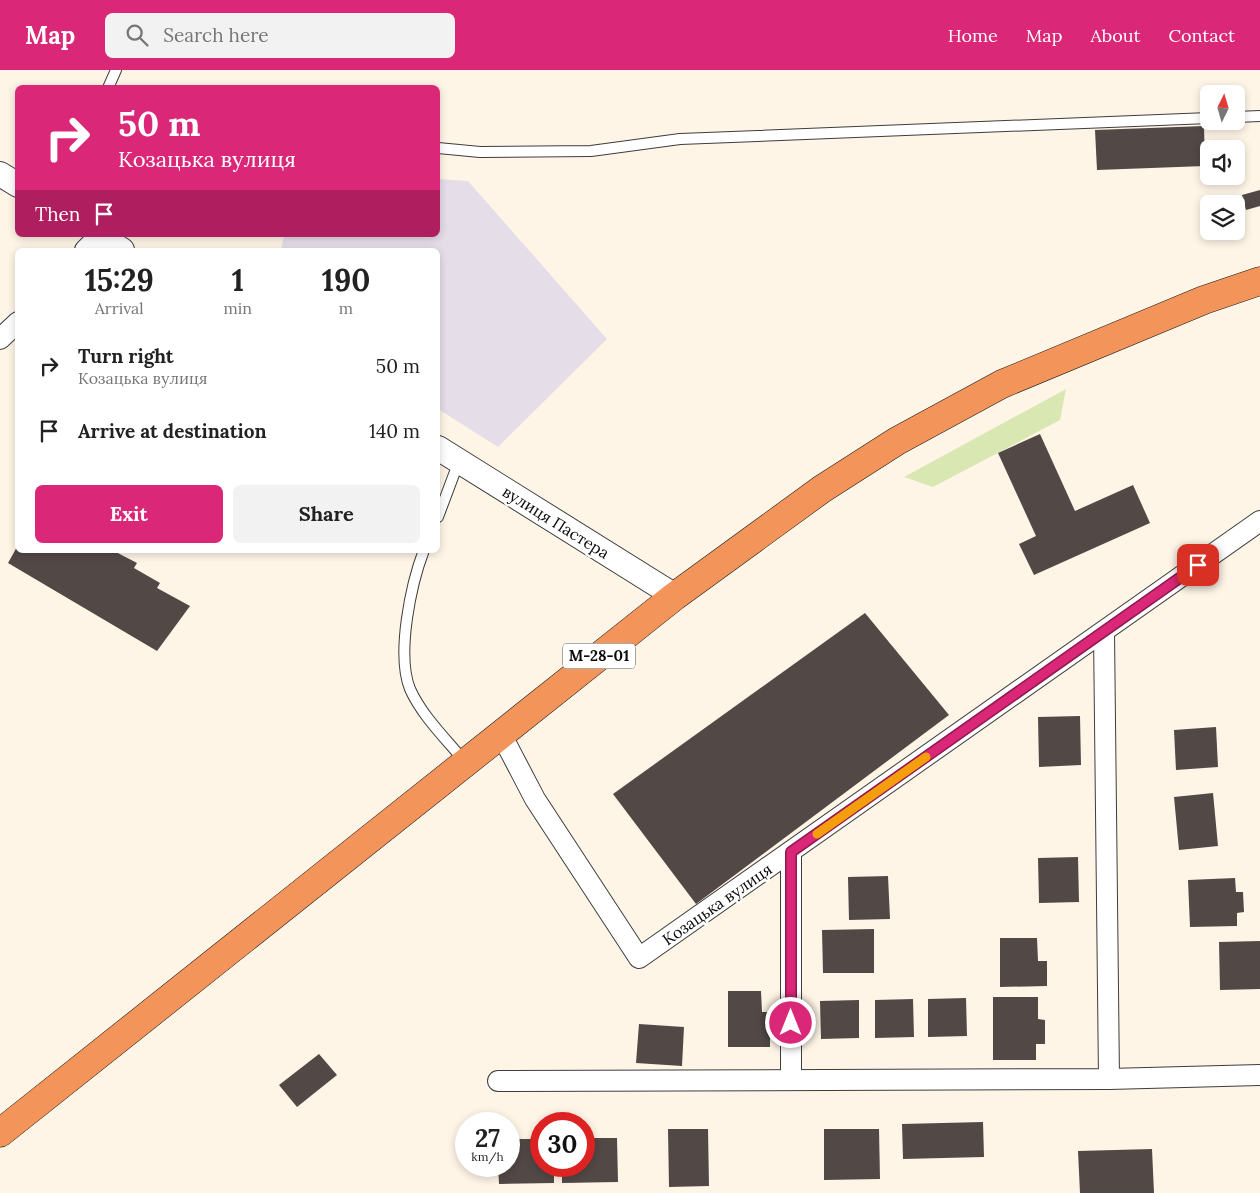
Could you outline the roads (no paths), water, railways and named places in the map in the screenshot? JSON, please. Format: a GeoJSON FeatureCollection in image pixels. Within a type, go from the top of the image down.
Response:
{"type":"FeatureCollection","features":[{"type":"Feature","properties":{"kind":"highway","name":"М-28-01"},"geometry":{"type":"LineString","coordinates":[[0,1132],[675,596],[822,489],[897,441],[985,394],[1169,314],[1260,281]]}},
{"type":"Feature","properties":{"kind":"street"},"geometry":{"type":"LineString","coordinates":[[0,174],[15,183]]}},
{"type":"Feature","properties":{"kind":"street"},"geometry":{"type":"LineString","coordinates":[[94,240],[116,248]]}},
{"type":"Feature","properties":{"kind":"street"},"geometry":{"type":"LineString","coordinates":[[0,339],[15,325]]}},
{"type":"Feature","properties":{"kind":"street","name":"вулиця Пастера"},"geometry":{"type":"LineString","coordinates":[[440,449],[675,596]]}},
{"type":"Feature","properties":{"kind":"street","name":"Козацька вулиця"},"geometry":{"type":"LineString","coordinates":[[501,734],[535,799],[639,958],[1260,521]]}},
{"type":"Feature","properties":{"kind":"street"},"geometry":{"type":"LineString","coordinates":[[1104,632],[1109,1079]]}},
{"type":"Feature","properties":{"kind":"street"},"geometry":{"type":"LineString","coordinates":[[791,852],[791,1080]]}},
{"type":"Feature","properties":{"kind":"street"},"geometry":{"type":"LineString","coordinates":[[498,1080],[1109,1079],[1260,1075]]}},
{"type":"Feature","properties":{"kind":"lane"},"geometry":{"type":"LineString","coordinates":[[109,85],[116,70]]}},
{"type":"Feature","properties":{"kind":"lane"},"geometry":{"type":"LineString","coordinates":[[1245,117],[1260,116]]}},
{"type":"Feature","properties":{"kind":"lane"},"geometry":{"type":"LineString","coordinates":[[440,148],[480,152],[591,151],[680,139],[1200,118]]}},
{"type":"Feature","properties":{"kind":"lane"},"geometry":{"type":"LineString","coordinates":[[440,512],[460,461]]}},
{"type":"Feature","properties":{"kind":"lane"},"geometry":{"type":"LineString","coordinates":[[423,553],[418,568],[406,630],[404,659],[406,675],[411,690],[426,715],[465,762]]}}]}
